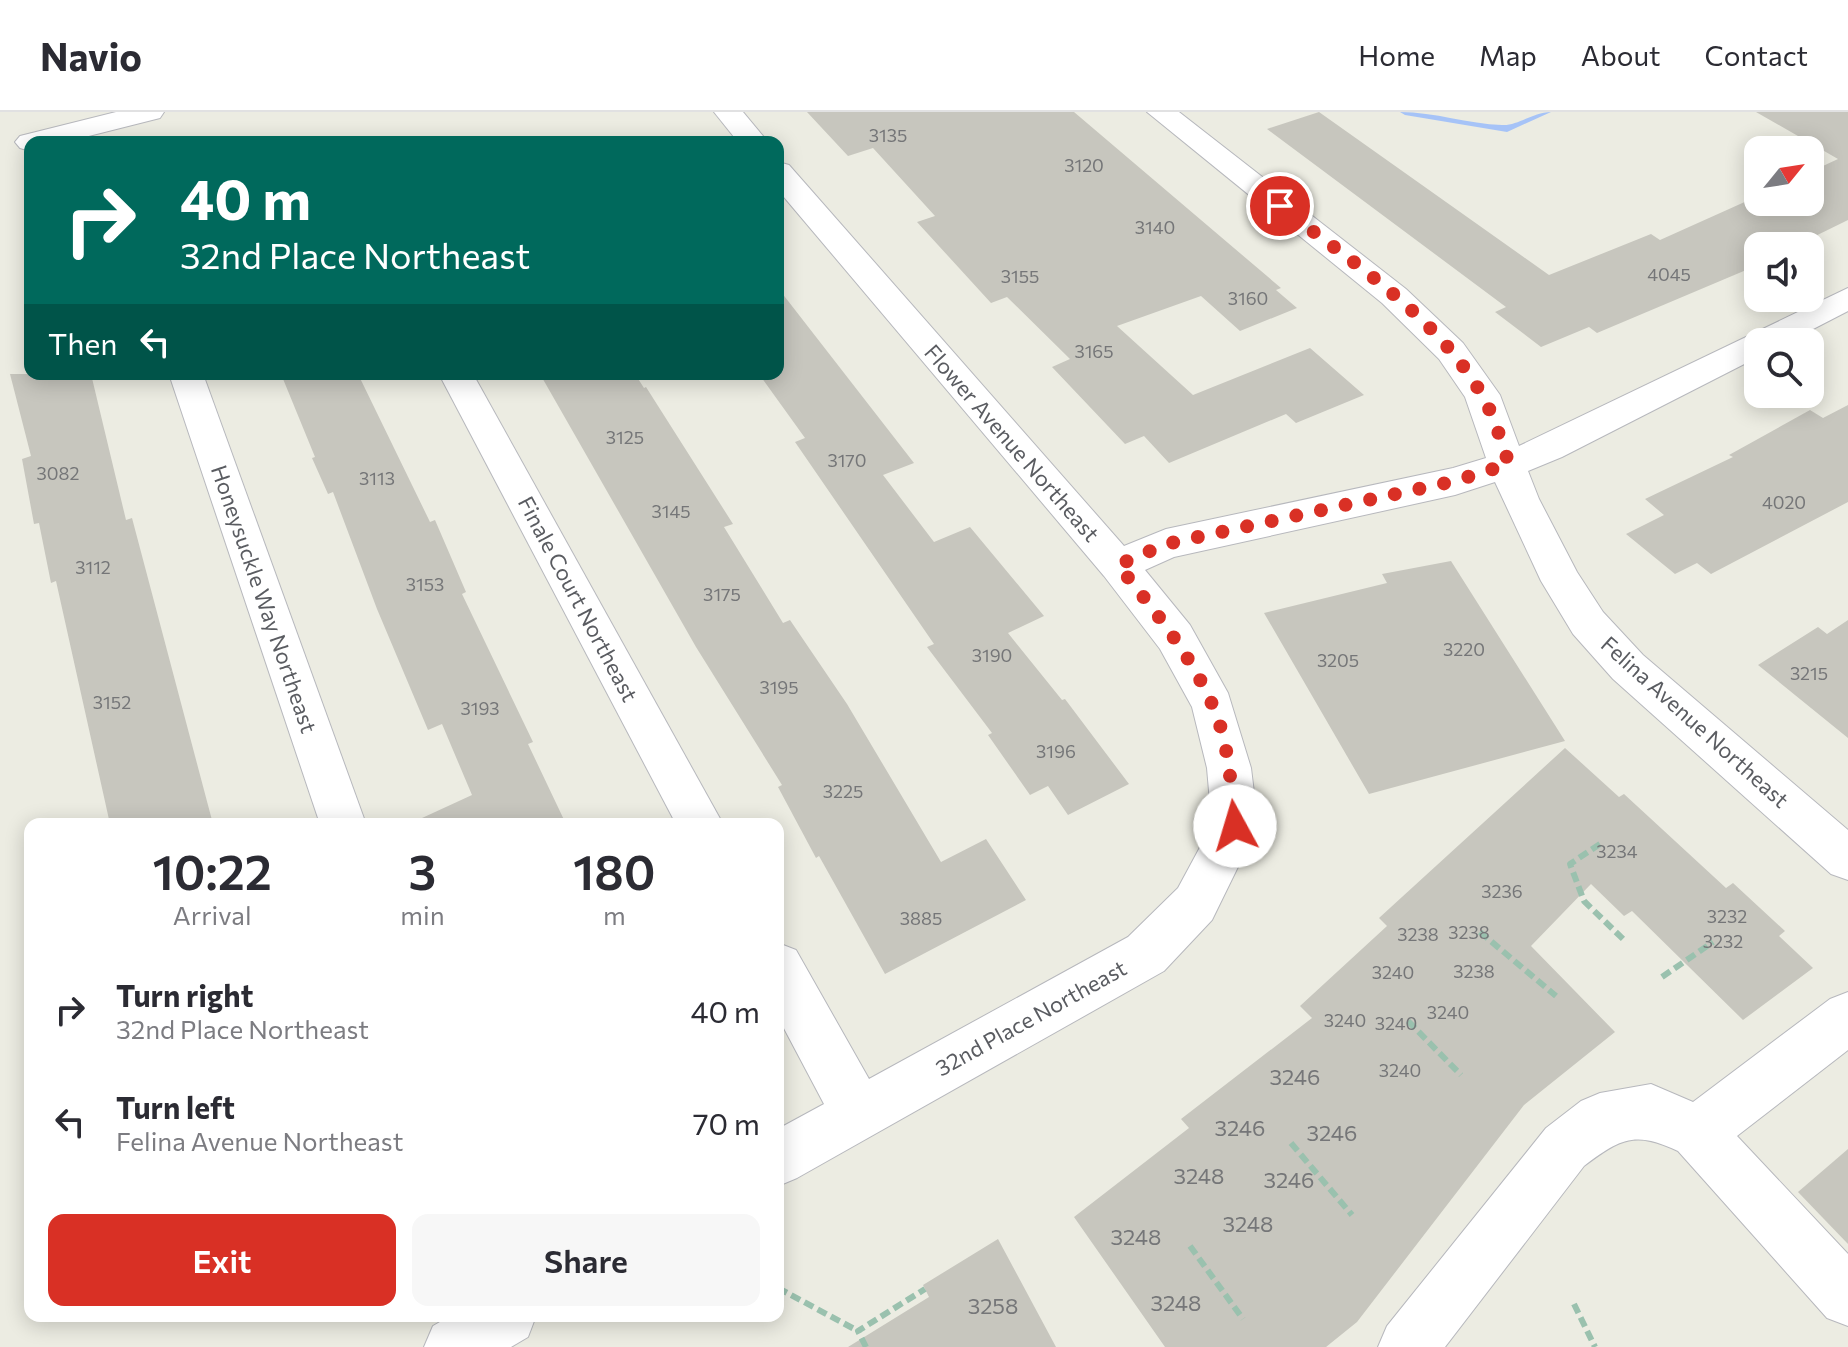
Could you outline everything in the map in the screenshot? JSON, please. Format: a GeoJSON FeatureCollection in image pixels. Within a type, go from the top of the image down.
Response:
{"type":"FeatureCollection","features":[{"type":"Feature","properties":{"kind":"street"},"geometry":{"type":"LineString","coordinates":[[56,136],[150,112]]}},
{"type":"Feature","properties":{"kind":"street"},"geometry":{"type":"LineString","coordinates":[[728,112],[748,136]]}},
{"type":"Feature","properties":{"kind":"street","name":"Felina Avenue Northeast"},"geometry":{"type":"LineString","coordinates":[[1161,112],[1422,321],[1451,351],[1482,395],[1527,513],[1561,581],[1588,623],[1628,667],[1848,859]]}},
{"type":"Feature","properties":{"kind":"street"},"geometry":{"type":"LineString","coordinates":[[0,150],[24,144]]}},
{"type":"Feature","properties":{"kind":"street","name":"Flower Avenue Northeast"},"geometry":{"type":"LineString","coordinates":[[784,178],[1118,565],[1175,637],[1213,706],[1229,768],[1235,826]]}},
{"type":"Feature","properties":{"kind":"street"},"geometry":{"type":"LineString","coordinates":[[1787,328],[1848,298]]}},
{"type":"Feature","properties":{"kind":"street"},"geometry":{"type":"LineString","coordinates":[[1118,565],[1166,544],[1455,481],[1509,464],[1549,448],[1744,350]]}},
{"type":"Feature","properties":{"kind":"street","name":"Honeysuckle Way Northeast"},"geometry":{"type":"LineString","coordinates":[[188,380],[341,818]]}},
{"type":"Feature","properties":{"kind":"street","name":"Finale Court Northeast"},"geometry":{"type":"LineString","coordinates":[[459,380],[697,818]]}},
{"type":"Feature","properties":{"kind":"street","name":"32nd Place Northeast"},"geometry":{"type":"LineString","coordinates":[[784,1156],[1146,954],[1195,904],[1235,826]]}},
{"type":"Feature","properties":{"kind":"street"},"geometry":{"type":"LineString","coordinates":[[784,978],[858,1113]]}},
{"type":"Feature","properties":{"kind":"street"},"geometry":{"type":"LineString","coordinates":[[1697,1132],[1776,1075],[1848,1017]]}},
{"type":"Feature","properties":{"kind":"street"},"geometry":{"type":"LineString","coordinates":[[1408,1347],[1565,1147],[1600,1120],[1651,1111],[1697,1132],[1848,1297]]}},
{"type":"Feature","properties":{"kind":"street"},"geometry":{"type":"LineString","coordinates":[[454,1347],[497,1322]]}},
{"type":"Feature","properties":{"kind":"path"},"geometry":{"type":"LineString","coordinates":[[1600,844],[1570,864],[1584,901],[1624,940]]}},
{"type":"Feature","properties":{"kind":"path"},"geometry":{"type":"LineString","coordinates":[[1480,932],[1556,996]]}},
{"type":"Feature","properties":{"kind":"path"},"geometry":{"type":"LineString","coordinates":[[1662,977],[1713,942]]}},
{"type":"Feature","properties":{"kind":"path"},"geometry":{"type":"LineString","coordinates":[[1408,1021],[1461,1075]]}},
{"type":"Feature","properties":{"kind":"path"},"geometry":{"type":"LineString","coordinates":[[1291,1143],[1352,1215]]}},
{"type":"Feature","properties":{"kind":"path"},"geometry":{"type":"LineString","coordinates":[[1190,1246],[1243,1319]]}},
{"type":"Feature","properties":{"kind":"path"},"geometry":{"type":"LineString","coordinates":[[858,1331],[925,1289]]}},
{"type":"Feature","properties":{"kind":"path"},"geometry":{"type":"LineString","coordinates":[[784,1291],[858,1331],[866,1347]]}},
{"type":"Feature","properties":{"kind":"path"},"geometry":{"type":"LineString","coordinates":[[1574,1304],[1595,1347]]}},
{"type":"Feature","properties":{"kind":"building"},"geometry":{"type":"Polygon","coordinates":[[[807,112],[1074,112],[1281,288],[1276,290],[1297,308],[1240,331],[1201,296],[1117,326],[1193,395],[1310,348],[1364,395],[1296,423],[1286,414],[1169,463],[1144,436],[1125,444],[1052,367],[1070,359],[1007,297],[991,303],[917,222],[935,216],[873,148],[848,156],[807,112]]]}},
{"type":"Feature","properties":{"kind":"building"},"geometry":{"type":"Polygon","coordinates":[[[1319,112],[1549,275],[1651,234],[1660,240],[1744,202],[1744,216],[1824,216],[1824,166],[1838,159],[1824,151],[1824,136],[1798,136],[1756,112],[1848,112],[1848,220],[1824,232],[1744,232],[1744,271],[1597,333],[1589,327],[1541,347],[1495,312],[1506,307],[1267,129],[1319,112]]]}},
{"type":"Feature","properties":{"kind":"building"},"geometry":{"type":"Polygon","coordinates":[[[784,296],[914,463],[883,475],[934,542],[970,527],[1044,616],[1008,633],[1062,700],[1065,699],[1129,784],[1068,815],[1048,786],[1030,795],[988,735],[992,733],[927,647],[934,644],[795,442],[805,438],[763,380],[784,380],[784,296]]]}},
{"type":"Feature","properties":{"kind":"building"},"geometry":{"type":"Polygon","coordinates":[[[10,374],[24,374],[24,380],[92,380],[126,520],[132,518],[211,818],[109,818],[56,581],[51,583],[39,523],[34,524],[22,459],[31,456],[10,374]]]}},
{"type":"Feature","properties":{"kind":"building"},"geometry":{"type":"Polygon","coordinates":[[[283,380],[361,380],[430,522],[435,520],[466,592],[462,594],[533,742],[528,744],[563,818],[422,818],[472,795],[442,724],[428,730],[377,609],[333,492],[328,494],[312,458],[315,457],[283,380]]]}},
{"type":"Feature","properties":{"kind":"building"},"geometry":{"type":"Polygon","coordinates":[[[543,380],[639,380],[646,387],[733,524],[724,527],[783,623],[790,620],[847,704],[941,862],[986,839],[1026,900],[885,974],[819,856],[816,858],[778,787],[782,785],[696,647],[543,380]]]}},
{"type":"Feature","properties":{"kind":"building"},"geometry":{"type":"Polygon","coordinates":[[[1848,405],[1848,502],[1711,574],[1697,563],[1675,574],[1626,534],[1664,515],[1645,499],[1733,457],[1729,455],[1810,410],[1823,418],[1848,405]]]}},
{"type":"Feature","properties":{"kind":"building"},"geometry":{"type":"Polygon","coordinates":[[[1451,561],[1565,741],[1369,794],[1264,613],[1387,583],[1382,574],[1451,561]]]}},
{"type":"Feature","properties":{"kind":"building"},"geometry":{"type":"Polygon","coordinates":[[[1848,620],[1848,738],[1758,665],[1818,627],[1827,634],[1848,620]]]}},
{"type":"Feature","properties":{"kind":"building"},"geometry":{"type":"Polygon","coordinates":[[[1565,748],[1619,797],[1624,794],[1726,888],[1733,883],[1785,931],[1779,936],[1813,968],[1743,1020],[1632,911],[1624,916],[1591,884],[1531,946],[1615,1032],[1524,1105],[1357,1322],[1326,1347],[1165,1347],[1074,1217],[1189,1128],[1181,1119],[1312,1018],[1300,1006],[1387,926],[1379,918],[1565,748]]]}},
{"type":"Feature","properties":{"kind":"building"},"geometry":{"type":"Polygon","coordinates":[[[1848,1149],[1848,1244],[1798,1192],[1848,1149]]]}},
{"type":"Feature","properties":{"kind":"building"},"geometry":{"type":"Polygon","coordinates":[[[998,1239],[1056,1347],[848,1347],[929,1297],[923,1285],[998,1239]]]}},
{"type":"Feature","properties":{"kind":"waterway"},"geometry":{"type":"LineString","coordinates":[[1405,112],[1507,129],[1546,112]]}},
{"type":"Feature","properties":{"kind":"route"},"geometry":{"type":"LineString","coordinates":[[1235,826],[1229,768],[1213,706],[1175,637],[1118,565],[1166,544],[1455,481],[1509,464],[1482,395],[1451,351],[1394,296],[1280,206]]}}]}
